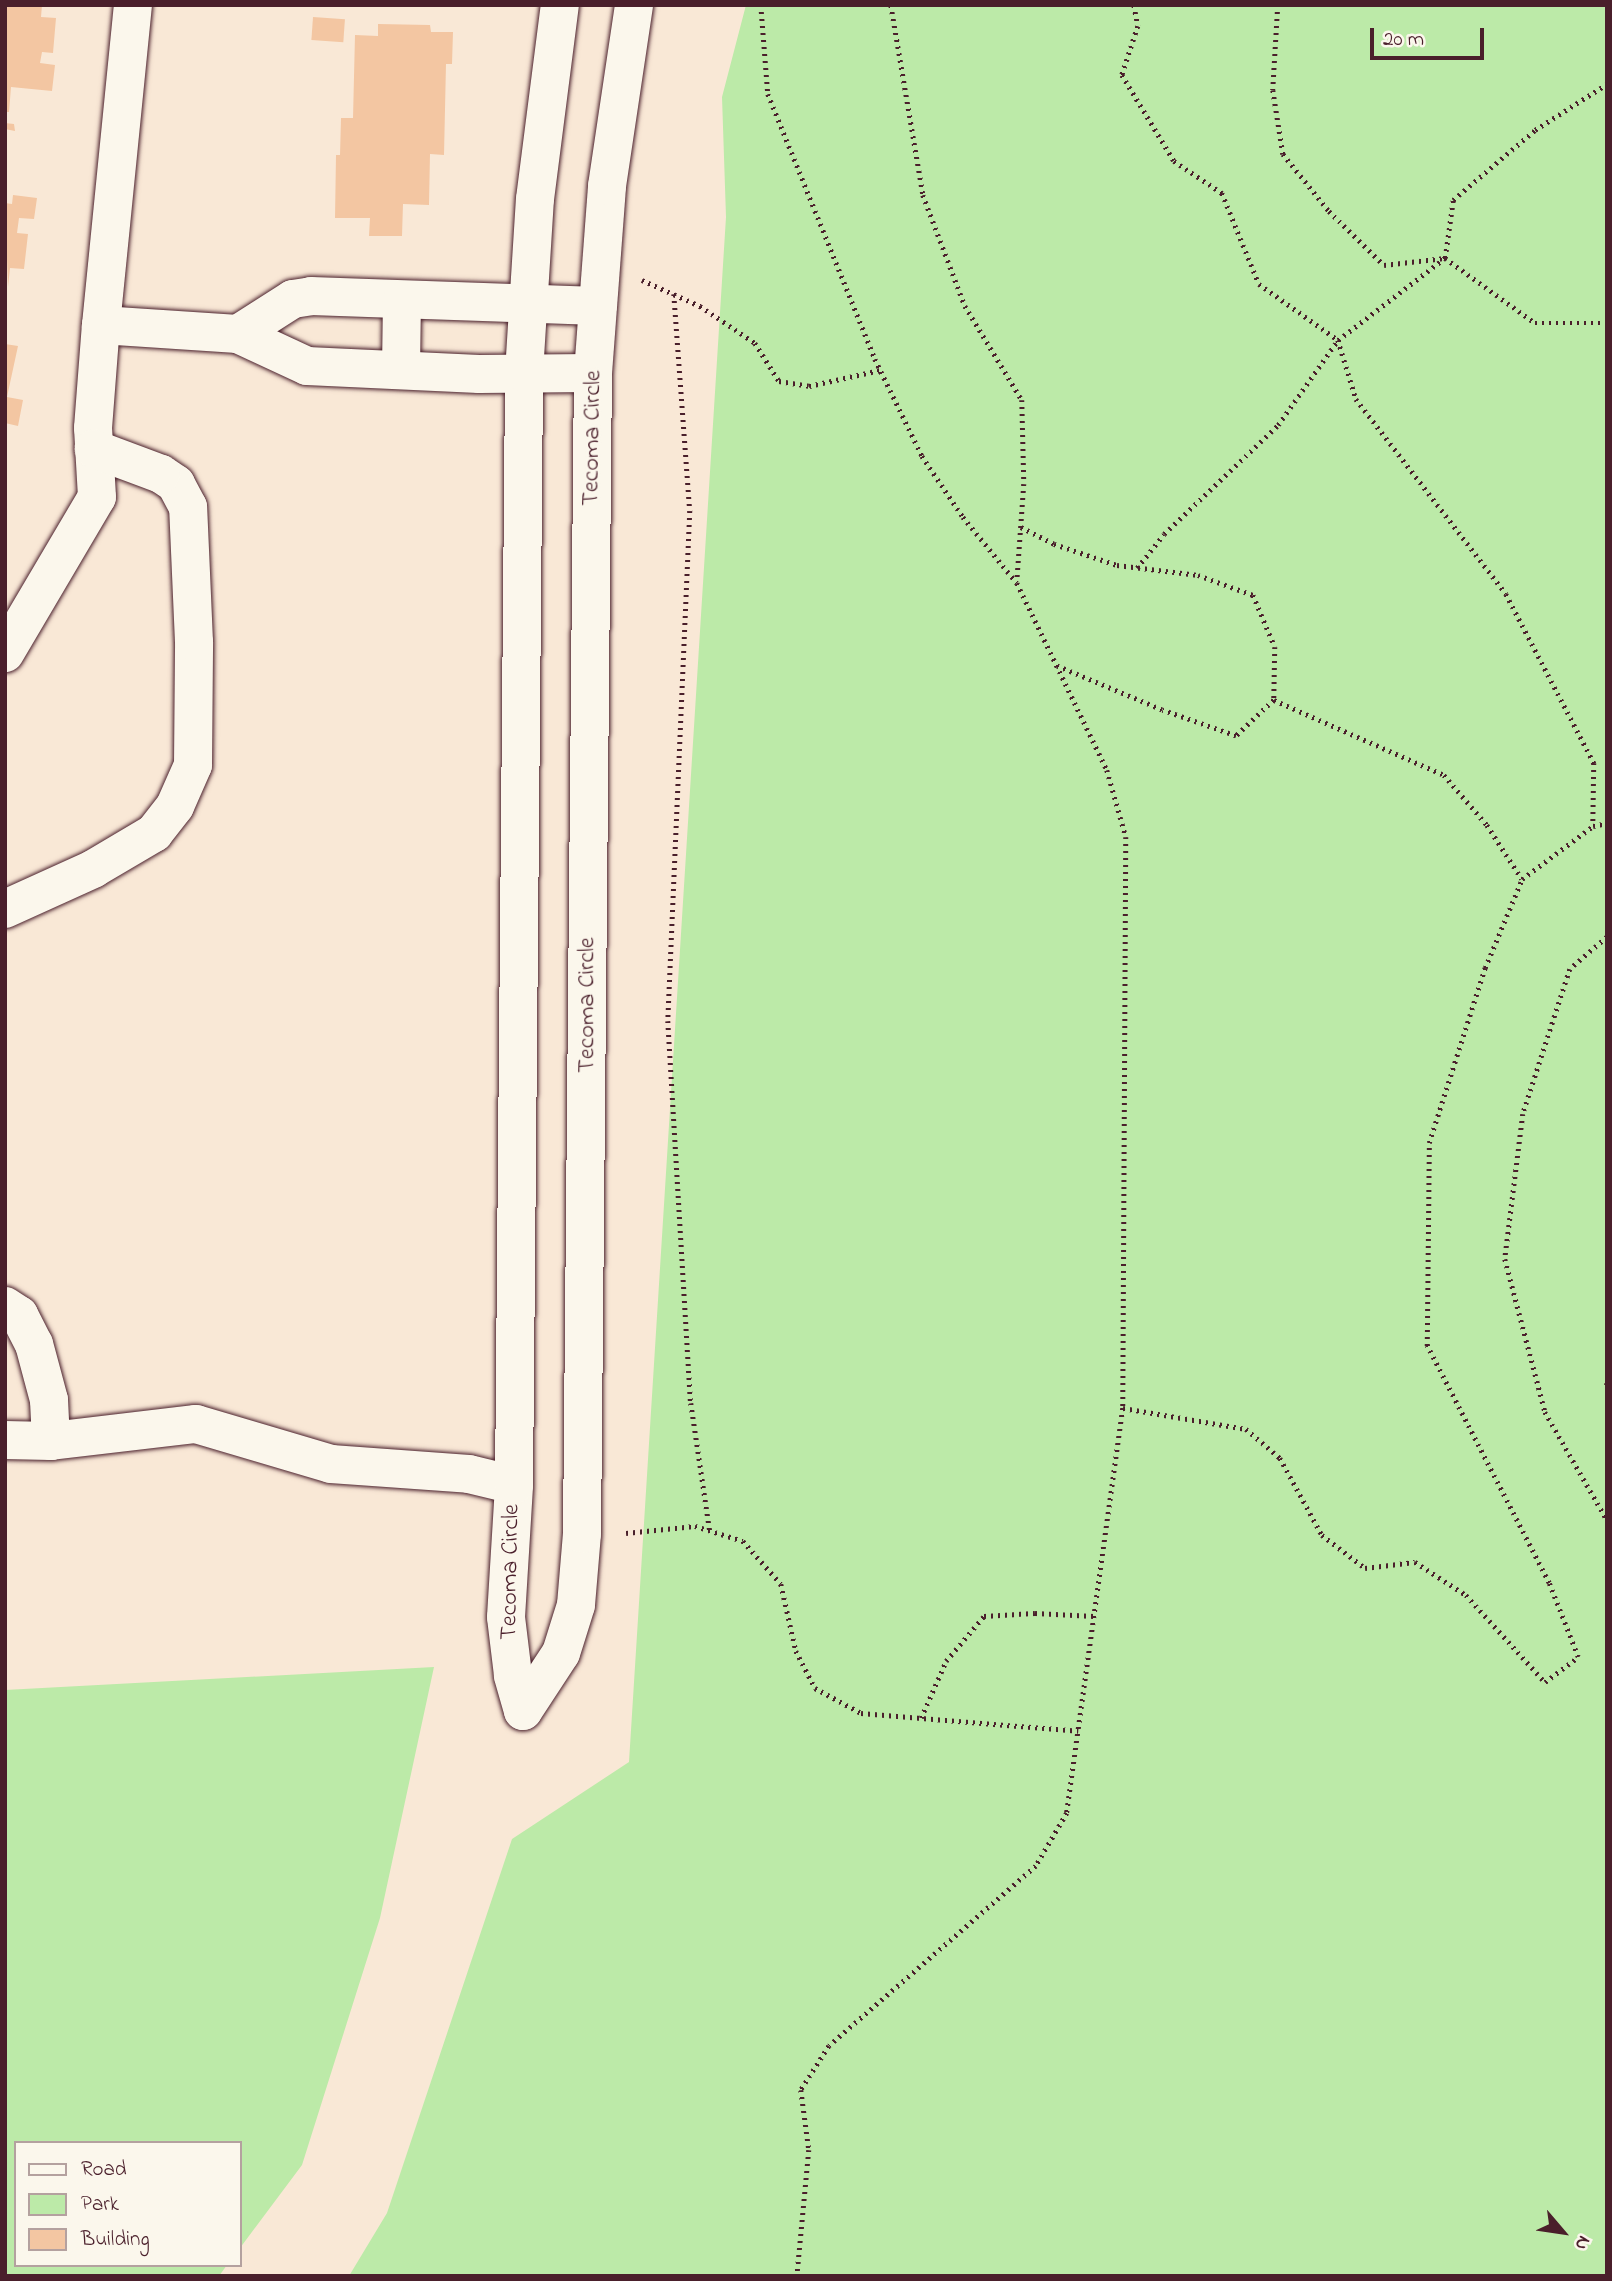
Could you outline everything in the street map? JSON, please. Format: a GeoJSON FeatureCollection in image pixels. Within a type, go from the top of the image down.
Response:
{"type":"FeatureCollection","features":[{"type":"Feature","properties":{"kind":"street"},"geometry":{"type":"LineString","coordinates":[[5,653],[97,497],[93,428],[133,5]]}},
{"type":"Feature","properties":{"kind":"street","name":"Tecoma Circle"},"geometry":{"type":"LineString","coordinates":[[560,5],[541,135],[524,373],[514,1485],[506,1617],[513,1675],[523,1711],[561,1653],[576,1605],[582,1534],[593,373],[607,186],[634,5]]}},
{"type":"Feature","properties":{"kind":"street"},"geometry":{"type":"LineString","coordinates":[[238,334],[293,299],[311,296],[598,306]]}},
{"type":"Feature","properties":{"kind":"street"},"geometry":{"type":"LineString","coordinates":[[401,370],[402,300]]}},
{"type":"Feature","properties":{"kind":"street"},"geometry":{"type":"LineString","coordinates":[[101,325],[238,334],[307,366],[593,373]]}},
{"type":"Feature","properties":{"kind":"street"},"geometry":{"type":"LineString","coordinates":[[5,909],[93,869],[154,833],[175,806],[193,765],[194,642],[188,507],[176,484],[161,474],[94,449]]}},
{"type":"Feature","properties":{"kind":"street"},"geometry":{"type":"LineString","coordinates":[[5,1306],[19,1315],[34,1344],[49,1400],[51,1441]]}},
{"type":"Feature","properties":{"kind":"street"},"geometry":{"type":"LineString","coordinates":[[5,1440],[51,1441],[196,1424],[331,1464],[469,1474],[514,1485]]}},
{"type":"Feature","properties":{"kind":"path"},"geometry":{"type":"LineString","coordinates":[[761,5],[763,59],[768,94],[880,370],[922,456],[963,517],[1017,583],[1107,770],[1126,838],[1123,1408],[1067,1813],[1036,1866],[829,2046],[801,2090],[809,2150],[797,2276]]}},
{"type":"Feature","properties":{"kind":"path"},"geometry":{"type":"LineString","coordinates":[[891,5],[923,195],[965,306],[1022,400],[1024,484],[1017,583]]}},
{"type":"Feature","properties":{"kind":"path"},"geometry":{"type":"LineString","coordinates":[[1134,5],[1138,26],[1122,75],[1174,161],[1222,192],[1259,284],[1338,340],[1356,399],[1506,594],[1594,763],[1593,826]]}},
{"type":"Feature","properties":{"kind":"path"},"geometry":{"type":"LineString","coordinates":[[1279,5],[1273,90],[1283,154],[1329,211],[1384,265],[1445,258],[1535,323],[1607,323]]}},
{"type":"Feature","properties":{"kind":"path"},"geometry":{"type":"LineString","coordinates":[[1137,568],[1164,534],[1278,425],[1338,340],[1445,258],[1453,200],[1535,130],[1607,84]]}},
{"type":"Feature","properties":{"kind":"path"},"geometry":{"type":"LineString","coordinates":[[642,280],[700,306],[755,343],[779,381],[808,386],[880,370]]}},
{"type":"Feature","properties":{"kind":"path"},"geometry":{"type":"LineString","coordinates":[[674,294],[690,511],[667,1021],[691,1404],[710,1531]]}},
{"type":"Feature","properties":{"kind":"path"},"geometry":{"type":"LineString","coordinates":[[1021,527],[1054,544],[1117,565],[1198,575],[1253,596],[1275,647],[1274,700],[1236,736],[1162,710],[1056,665]]}},
{"type":"Feature","properties":{"kind":"path"},"geometry":{"type":"LineString","coordinates":[[1274,700],[1444,775],[1487,825],[1522,879]]}},
{"type":"Feature","properties":{"kind":"path"},"geometry":{"type":"LineString","coordinates":[[1123,1408],[1246,1429],[1280,1458],[1322,1535],[1365,1568],[1415,1562],[1466,1595],[1545,1682],[1578,1657],[1549,1583],[1427,1346],[1429,1143],[1485,968],[1522,879],[1593,826],[1607,823]]}},
{"type":"Feature","properties":{"kind":"path"},"geometry":{"type":"LineString","coordinates":[[1607,937],[1570,969],[1522,1114],[1505,1259],[1545,1412],[1607,1520]]}},
{"type":"Feature","properties":{"kind":"path"},"geometry":{"type":"LineString","coordinates":[[626,1533],[695,1526],[743,1541],[781,1584],[796,1651],[815,1688],[861,1713],[1079,1731]]}},
{"type":"Feature","properties":{"kind":"path"},"geometry":{"type":"LineString","coordinates":[[921,1718],[946,1661],[984,1616],[1035,1613],[1094,1616]]}},
{"type":"Feature","properties":{"kind":"green space"},"geometry":{"type":"Polygon","coordinates":[[[746,5],[1607,5],[1607,2276],[349,2276],[387,2213],[512,1839],[629,1762],[726,217],[722,97],[746,5]]]}},
{"type":"Feature","properties":{"kind":"green space"},"geometry":{"type":"Polygon","coordinates":[[[434,1667],[380,1918],[302,2165],[242,2245],[242,2141],[14,2141],[14,2267],[226,2267],[219,2276],[5,2276],[5,1690],[434,1667]]]}},
{"type":"Feature","properties":{"kind":"building"},"geometry":{"type":"Polygon","coordinates":[[[5,5],[42,5],[41,17],[56,18],[53,53],[42,52],[40,63],[55,65],[52,91],[11,87],[9,112],[5,112],[5,5]]]}},
{"type":"Feature","properties":{"kind":"building"},"geometry":{"type":"Polygon","coordinates":[[[313,17],[345,19],[343,42],[311,40],[313,17]]]}},
{"type":"Feature","properties":{"kind":"building"},"geometry":{"type":"Polygon","coordinates":[[[378,24],[430,25],[431,32],[453,32],[452,64],[446,64],[444,155],[430,154],[429,205],[403,204],[402,236],[369,236],[370,218],[335,218],[336,155],[340,155],[341,118],[353,118],[355,35],[378,36],[378,24]]]}},
{"type":"Feature","properties":{"kind":"building"},"geometry":{"type":"Polygon","coordinates":[[[5,123],[14,124],[15,131],[5,129],[5,123]]]}},
{"type":"Feature","properties":{"kind":"building"},"geometry":{"type":"Polygon","coordinates":[[[13,195],[37,198],[34,219],[19,218],[17,233],[28,234],[24,269],[10,268],[8,287],[5,203],[12,204],[13,195]]]}},
{"type":"Feature","properties":{"kind":"building"},"geometry":{"type":"Polygon","coordinates":[[[5,344],[18,346],[7,397],[23,400],[18,426],[5,423],[5,344]]]}}]}
